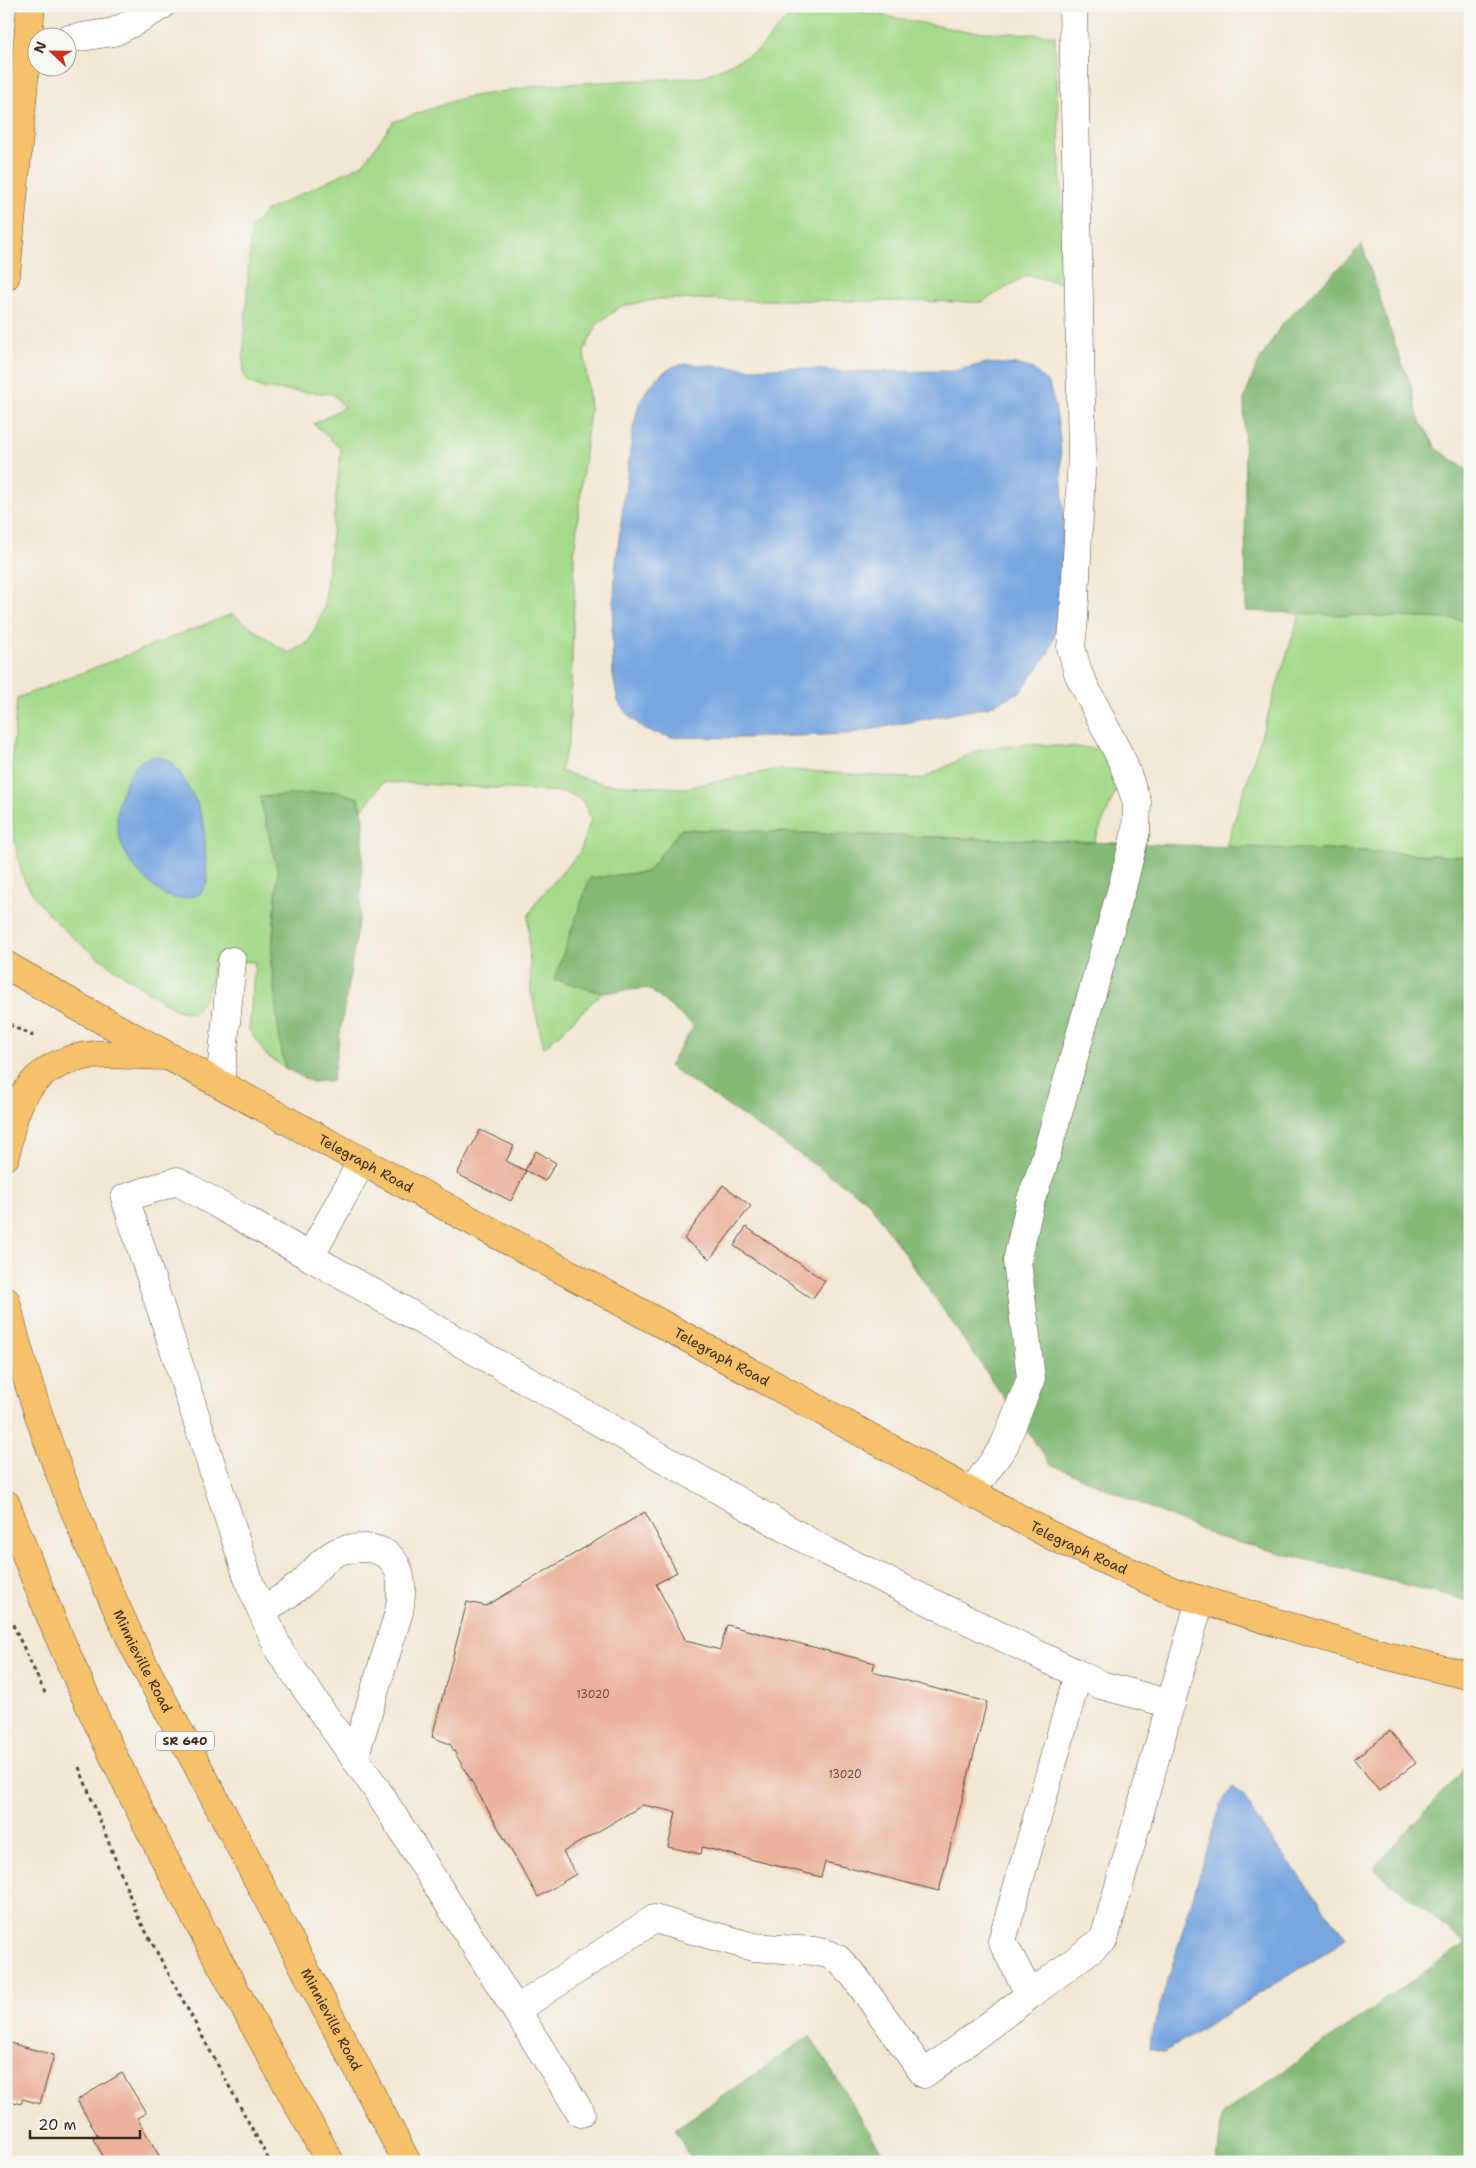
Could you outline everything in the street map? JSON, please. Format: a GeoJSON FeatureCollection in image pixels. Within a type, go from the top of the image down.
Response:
{"type":"FeatureCollection","features":[{"type":"Feature","properties":{"kind":"main road"},"geometry":{"type":"LineString","coordinates":[[31,6],[32,28]]}},
{"type":"Feature","properties":{"kind":"main road"},"geometry":{"type":"LineString","coordinates":[[6,276],[28,78]]}},
{"type":"Feature","properties":{"kind":"main road","name":"Telegraph Road"},"geometry":{"type":"LineString","coordinates":[[6,964],[80,1008],[1050,1535],[1174,1592],[1392,1657],[1470,1676]]}},
{"type":"Feature","properties":{"kind":"main road"},"geometry":{"type":"LineString","coordinates":[[6,1156],[13,1117],[30,1086],[45,1072],[85,1056],[169,1056]]}},
{"type":"Feature","properties":{"kind":"main road","name":"Minnieville Road"},"geometry":{"type":"LineString","coordinates":[[6,1302],[40,1418],[100,1573],[135,1648],[407,2162]]}},
{"type":"Feature","properties":{"kind":"main road"},"geometry":{"type":"LineString","coordinates":[[6,1504],[67,1656],[124,1776],[205,1937],[330,2162]]}},
{"type":"Feature","properties":{"kind":"lane"},"geometry":{"type":"LineString","coordinates":[[78,37],[114,32],[161,6]]}},
{"type":"Feature","properties":{"kind":"lane"},"geometry":{"type":"LineString","coordinates":[[971,1492],[1004,1446],[1031,1378],[1017,1261],[1031,1199],[1048,1147],[1123,884],[1136,831],[1137,802],[1123,763],[1078,673],[1071,647],[1082,452],[1074,6]]}},
{"type":"Feature","properties":{"kind":"lane"},"geometry":{"type":"LineString","coordinates":[[220,1084],[232,960]]}},
{"type":"Feature","properties":{"kind":"lane"},"geometry":{"type":"LineString","coordinates":[[310,1257],[362,1161]]}},
{"type":"Feature","properties":{"kind":"lane"},"geometry":{"type":"LineString","coordinates":[[580,2113],[375,1787],[280,1652],[247,1575],[125,1198],[177,1181],[824,1550],[1101,1685],[1171,1704]]}},
{"type":"Feature","properties":{"kind":"lane"},"geometry":{"type":"LineString","coordinates":[[261,1610],[284,1598],[336,1552],[354,1548],[371,1549],[385,1553],[395,1563],[401,1576],[402,1594],[399,1612],[354,1758]]}},
{"type":"Feature","properties":{"kind":"lane"},"geometry":{"type":"LineString","coordinates":[[516,2010],[654,1919],[753,1947],[814,1951],[828,1954],[838,1959],[855,1977],[924,2074],[1104,1939],[1200,1600]]}},
{"type":"Feature","properties":{"kind":"lane"},"geometry":{"type":"LineString","coordinates":[[1030,1995],[1002,1941],[1078,1674]]}},
{"type":"Feature","properties":{"kind":"path"},"geometry":{"type":"LineString","coordinates":[[8,1016],[12,1027],[32,1034],[28,1050]]}},
{"type":"Feature","properties":{"kind":"path"},"geometry":{"type":"LineString","coordinates":[[6,1610],[47,1697]]}},
{"type":"Feature","properties":{"kind":"path"},"geometry":{"type":"LineString","coordinates":[[79,1765],[138,1917],[270,2162]]}},
{"type":"Feature","properties":{"kind":"green space"},"geometry":{"type":"Polygon","coordinates":[[[848,9],[964,31],[1055,35],[1065,284],[1027,275],[982,302],[660,299],[621,306],[598,323],[584,351],[590,408],[574,554],[569,741],[560,771],[604,784],[685,788],[778,769],[922,779],[978,750],[1028,744],[1103,749],[1119,784],[1094,842],[681,829],[647,872],[590,878],[555,979],[602,993],[544,1048],[531,991],[528,917],[537,901],[580,852],[591,819],[582,800],[566,792],[383,782],[362,810],[359,798],[260,797],[278,872],[271,962],[285,1068],[266,1055],[249,1030],[255,962],[214,960],[209,989],[193,1013],[176,1010],[113,968],[71,936],[37,899],[21,871],[14,837],[11,798],[17,698],[232,614],[288,653],[309,642],[324,609],[341,449],[314,424],[344,407],[333,394],[265,389],[245,380],[243,362],[251,228],[266,211],[363,164],[393,122],[462,98],[542,85],[703,77],[759,50],[793,11],[848,9]]]}},
{"type":"Feature","properties":{"kind":"green space"},"geometry":{"type":"Polygon","coordinates":[[[1362,245],[1399,356],[1411,385],[1418,417],[1437,449],[1470,472],[1470,620],[1246,611],[1244,399],[1257,365],[1282,324],[1362,245]]]}},
{"type":"Feature","properties":{"kind":"green space"},"geometry":{"type":"Polygon","coordinates":[[[1300,613],[1470,620],[1470,857],[1365,851],[1226,847],[1300,613]]]}},
{"type":"Feature","properties":{"kind":"green space"},"geometry":{"type":"Polygon","coordinates":[[[337,791],[359,798],[364,820],[360,912],[332,1081],[312,1082],[285,1068],[280,1043],[271,962],[278,872],[260,797],[337,791]]]}},
{"type":"Feature","properties":{"kind":"green space"},"geometry":{"type":"Polygon","coordinates":[[[681,829],[1365,851],[1470,857],[1470,1601],[1217,1537],[1050,1464],[868,1201],[669,1066],[694,1026],[648,988],[602,993],[554,979],[590,878],[647,872],[681,829]]]}},
{"type":"Feature","properties":{"kind":"green space"},"geometry":{"type":"Polygon","coordinates":[[[1470,1763],[1470,2162],[1217,2162],[1222,2114],[1466,1943],[1373,1868],[1470,1763]]]}},
{"type":"Feature","properties":{"kind":"green space"},"geometry":{"type":"Polygon","coordinates":[[[810,2036],[888,2162],[692,2162],[675,2129],[810,2036]]]}},
{"type":"Feature","properties":{"kind":"water"},"geometry":{"type":"Polygon","coordinates":[[[987,363],[1019,365],[1033,369],[1049,384],[1060,438],[1066,575],[1062,614],[1048,654],[1021,691],[988,707],[847,734],[745,738],[670,737],[645,730],[629,716],[618,702],[613,675],[612,632],[616,562],[633,428],[639,404],[648,388],[661,374],[675,366],[688,364],[752,369],[791,367],[844,372],[954,371],[987,363]]]}},
{"type":"Feature","properties":{"kind":"water"},"geometry":{"type":"Polygon","coordinates":[[[155,756],[168,760],[179,771],[197,803],[204,824],[207,883],[200,894],[194,896],[174,898],[159,891],[133,865],[125,853],[120,839],[117,826],[117,811],[126,782],[137,765],[155,756]]]}},
{"type":"Feature","properties":{"kind":"water"},"geometry":{"type":"Polygon","coordinates":[[[1233,1787],[1243,1795],[1258,1822],[1346,1937],[1334,1948],[1164,2052],[1150,2048],[1151,2036],[1221,1804],[1233,1787]]]}},
{"type":"Feature","properties":{"kind":"building"},"geometry":{"type":"Polygon","coordinates":[[[480,1130],[514,1146],[506,1161],[526,1171],[511,1201],[457,1174],[480,1130]]]}},
{"type":"Feature","properties":{"kind":"building"},"geometry":{"type":"Polygon","coordinates":[[[536,1151],[556,1163],[545,1181],[525,1170],[536,1151]]]}},
{"type":"Feature","properties":{"kind":"building"},"geometry":{"type":"Polygon","coordinates":[[[723,1185],[751,1206],[710,1259],[684,1239],[723,1185]]]}},
{"type":"Feature","properties":{"kind":"building"},"geometry":{"type":"Polygon","coordinates":[[[746,1227],[825,1281],[812,1299],[734,1246],[746,1227]]]}},
{"type":"Feature","properties":{"kind":"building"},"geometry":{"type":"Polygon","coordinates":[[[645,1512],[677,1572],[656,1584],[686,1641],[720,1650],[727,1625],[875,1663],[872,1672],[987,1702],[939,1891],[825,1862],[821,1877],[702,1847],[701,1854],[668,1847],[676,1812],[643,1805],[563,1852],[576,1874],[538,1897],[450,1744],[432,1737],[467,1602],[486,1606],[645,1512]]]}},
{"type":"Feature","properties":{"kind":"building"},"geometry":{"type":"Polygon","coordinates":[[[1390,1731],[1416,1763],[1379,1791],[1354,1759],[1390,1731]]]}},
{"type":"Feature","properties":{"kind":"building"},"geometry":{"type":"Polygon","coordinates":[[[6,2042],[54,2055],[40,2104],[23,2099],[21,2104],[6,2100],[6,2042]]]}},
{"type":"Feature","properties":{"kind":"building"},"geometry":{"type":"Polygon","coordinates":[[[122,2073],[146,2113],[137,2118],[163,2162],[107,2162],[93,2139],[98,2136],[77,2100],[122,2073]]]}}]}
